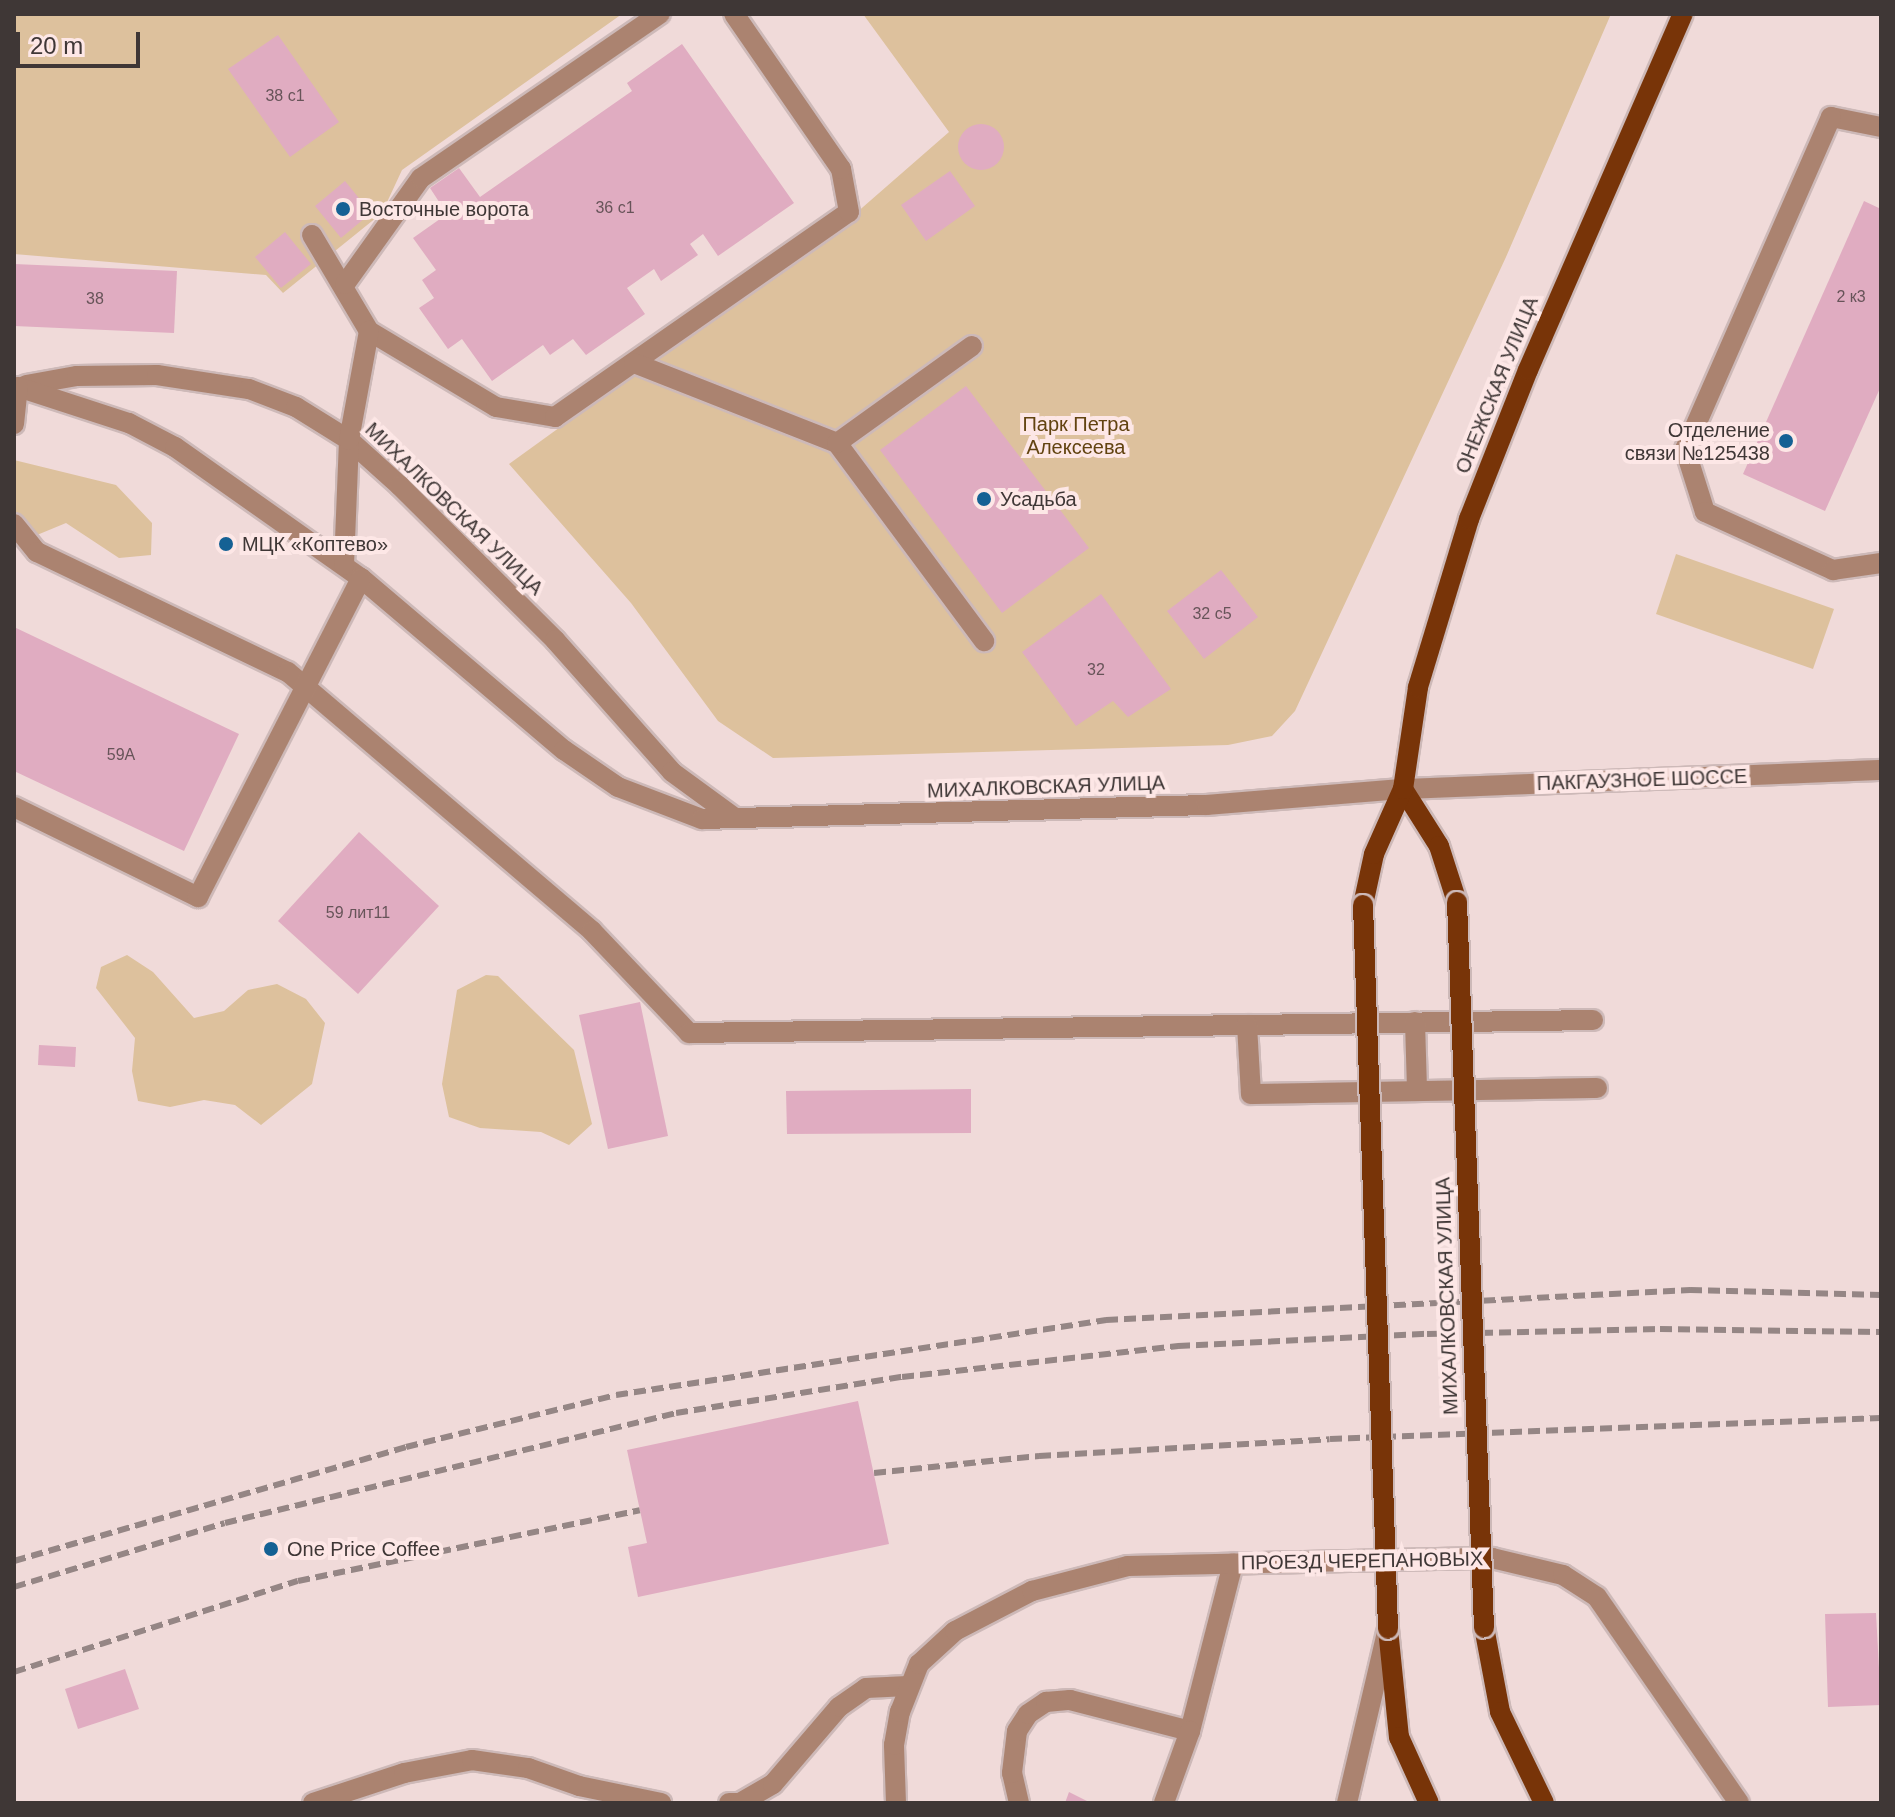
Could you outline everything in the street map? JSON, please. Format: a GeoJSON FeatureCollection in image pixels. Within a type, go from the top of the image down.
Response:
{"type":"FeatureCollection","features":[{"type":"Feature","properties":{"kind":"main road","name":"ОНЕЖСКАЯ УЛИЦА"},"geometry":{"type":"LineString","coordinates":[[1403,789],[1418,687],[1469,519],[1528,370],[1683,14]]}},
{"type":"Feature","properties":{"kind":"main road","name":"МИХАЛКОВСКАЯ УЛИЦА"},"geometry":{"type":"LineString","coordinates":[[1403,789],[1439,846],[1457,902],[1484,1627],[1500,1712],[1544,1803]]}},
{"type":"Feature","properties":{"kind":"main road"},"geometry":{"type":"LineString","coordinates":[[1403,789],[1374,854],[1363,905],[1388,1629],[1399,1737],[1429,1803]]}},
{"type":"Feature","properties":{"kind":"street"},"geometry":{"type":"LineString","coordinates":[[345,284],[421,178],[660,14]]}},
{"type":"Feature","properties":{"kind":"street"},"geometry":{"type":"LineString","coordinates":[[312,235],[345,284],[369,331],[496,407],[555,417],[849,212],[841,169],[734,14]]}},
{"type":"Feature","properties":{"kind":"street"},"geometry":{"type":"LineString","coordinates":[[1881,127],[1831,117],[1685,449],[1705,512],[1833,570],[1881,563]]}},
{"type":"Feature","properties":{"kind":"street"},"geometry":{"type":"LineString","coordinates":[[344,565],[349,440],[369,331]]}},
{"type":"Feature","properties":{"kind":"street"},"geometry":{"type":"LineString","coordinates":[[837,443],[972,346]]}},
{"type":"Feature","properties":{"kind":"street"},"geometry":{"type":"LineString","coordinates":[[634,363],[837,443],[984,641]]}},
{"type":"Feature","properties":{"kind":"street","name":"МИХАЛКОВСКАЯ УЛИЦА"},"geometry":{"type":"LineString","coordinates":[[16,387],[77,376],[202,379],[249,389],[296,407],[349,440],[555,640],[672,772],[738,820]]}},
{"type":"Feature","properties":{"kind":"street"},"geometry":{"type":"LineString","coordinates":[[14,424],[16,387]]}},
{"type":"Feature","properties":{"kind":"street","name":"МИХАЛКОВСКАЯ УЛИЦА"},"geometry":{"type":"LineString","coordinates":[[16,387],[129,423],[175,447],[361,578],[564,750],[618,787],[702,819],[1207,805],[1403,789]]}},
{"type":"Feature","properties":{"kind":"street"},"geometry":{"type":"LineString","coordinates":[[14,524],[37,552],[216,636],[307,687],[592,931],[689,1033],[1593,1020]]}},
{"type":"Feature","properties":{"kind":"street"},"geometry":{"type":"LineString","coordinates":[[14,807],[198,897],[361,578]]}},
{"type":"Feature","properties":{"kind":"street","name":"ПАКГАУЗНОЕ ШОССЕ"},"geometry":{"type":"LineString","coordinates":[[1403,789],[1881,770]]}},
{"type":"Feature","properties":{"kind":"street"},"geometry":{"type":"LineString","coordinates":[[1415,1022],[1417,1091]]}},
{"type":"Feature","properties":{"kind":"street"},"geometry":{"type":"LineString","coordinates":[[1247,1025],[1251,1094],[1597,1088]]}},
{"type":"Feature","properties":{"kind":"street","name":"ПРОЕЗД ЧЕРЕПАНОВЫХ"},"geometry":{"type":"LineString","coordinates":[[896,1803],[894,1745],[908,1686],[919,1664],[955,1631],[1032,1591],[1128,1566],[1492,1558],[1563,1575],[1597,1597],[1739,1803]]}},
{"type":"Feature","properties":{"kind":"street"},"geometry":{"type":"LineString","coordinates":[[1164,1803],[1190,1731],[1233,1563]]}},
{"type":"Feature","properties":{"kind":"street"},"geometry":{"type":"LineString","coordinates":[[1347,1803],[1388,1629]]}},
{"type":"Feature","properties":{"kind":"street"},"geometry":{"type":"LineString","coordinates":[[729,1803],[740,1803],[773,1784],[839,1707],[866,1688],[908,1686]]}},
{"type":"Feature","properties":{"kind":"street"},"geometry":{"type":"LineString","coordinates":[[1019,1803],[1012,1773],[1014,1740],[1028,1714],[1046,1702],[1070,1700],[1190,1731]]}},
{"type":"Feature","properties":{"kind":"street"},"geometry":{"type":"LineString","coordinates":[[313,1803],[404,1773],[472,1760],[528,1768],[579,1786],[661,1803]]}},
{"type":"Feature","properties":{"kind":"green space"},"geometry":{"type":"Polygon","coordinates":[[[14,14],[622,14],[402,170],[382,213],[283,293],[266,275],[14,254],[14,14]]]}},
{"type":"Feature","properties":{"kind":"green space","name":"Парк Петра Алексеева"},"geometry":{"type":"Polygon","coordinates":[[[863,14],[1611,14],[1506,257],[1295,711],[1272,736],[1228,745],[773,758],[718,721],[631,603],[509,464],[855,214],[949,132],[863,14]]]}},
{"type":"Feature","properties":{"kind":"green space"},"geometry":{"type":"Polygon","coordinates":[[[14,460],[116,485],[152,523],[151,555],[119,558],[66,523],[37,535],[14,517],[14,460]]]}},
{"type":"Feature","properties":{"kind":"green space"},"geometry":{"type":"Polygon","coordinates":[[[1676,554],[1834,609],[1813,669],[1656,614],[1676,554]]]}},
{"type":"Feature","properties":{"kind":"green space"},"geometry":{"type":"Polygon","coordinates":[[[127,955],[153,972],[194,1018],[224,1011],[248,990],[277,984],[306,999],[325,1023],[312,1084],[261,1125],[235,1105],[204,1100],[170,1107],[138,1101],[132,1071],[135,1038],[96,988],[101,967],[127,955]]]}},
{"type":"Feature","properties":{"kind":"green space"},"geometry":{"type":"Polygon","coordinates":[[[486,975],[498,976],[574,1050],[592,1124],[569,1145],[541,1132],[480,1128],[449,1117],[442,1084],[457,990],[486,975]]]}},
{"type":"Feature","properties":{"kind":"building"},"geometry":{"type":"Polygon","coordinates":[[[278,35],[339,122],[290,157],[228,69],[278,35]]]}},
{"type":"Feature","properties":{"kind":"building"},"geometry":{"type":"Polygon","coordinates":[[[682,44],[794,203],[718,256],[703,234],[690,244],[698,255],[661,281],[654,269],[627,288],[645,314],[586,355],[573,339],[550,355],[543,345],[492,381],[462,339],[448,349],[419,308],[434,298],[422,280],[436,270],[413,238],[447,214],[430,188],[459,168],[480,197],[632,91],[627,83],[682,44]]]}},
{"type":"Feature","properties":{"kind":"building"},"geometry":{"type":"Polygon","coordinates":[[[981,124],[998,130],[1004,147],[998,164],[981,170],[964,164],[958,147],[964,130],[981,124]]]}},
{"type":"Feature","properties":{"kind":"building"},"geometry":{"type":"Polygon","coordinates":[[[950,171],[975,206],[926,241],[901,205],[950,171]]]}},
{"type":"Feature","properties":{"kind":"building","name":"Восточные ворота"},"geometry":{"type":"Polygon","coordinates":[[[345,181],[371,213],[341,238],[315,206],[345,181]]]}},
{"type":"Feature","properties":{"kind":"building"},"geometry":{"type":"Polygon","coordinates":[[[1864,201],[1881,209],[1881,386],[1825,511],[1743,474],[1864,201]]]}},
{"type":"Feature","properties":{"kind":"building"},"geometry":{"type":"Polygon","coordinates":[[[285,232],[311,264],[281,288],[255,257],[285,232]]]}},
{"type":"Feature","properties":{"kind":"building"},"geometry":{"type":"Polygon","coordinates":[[[14,264],[177,271],[174,333],[14,326],[14,264]]]}},
{"type":"Feature","properties":{"kind":"building","name":"Усадьба"},"geometry":{"type":"Polygon","coordinates":[[[966,386],[1089,548],[1002,613],[880,450],[966,386]]]}},
{"type":"Feature","properties":{"kind":"building"},"geometry":{"type":"Polygon","coordinates":[[[1221,570],[1258,617],[1204,659],[1167,611],[1221,570]]]}},
{"type":"Feature","properties":{"kind":"building"},"geometry":{"type":"Polygon","coordinates":[[[1101,594],[1171,689],[1128,717],[1113,701],[1076,726],[1022,652],[1101,594]]]}},
{"type":"Feature","properties":{"kind":"building"},"geometry":{"type":"Polygon","coordinates":[[[14,627],[239,734],[184,851],[14,771],[14,627]]]}},
{"type":"Feature","properties":{"kind":"building"},"geometry":{"type":"Polygon","coordinates":[[[359,832],[439,906],[358,994],[278,921],[359,832]]]}},
{"type":"Feature","properties":{"kind":"building"},"geometry":{"type":"Polygon","coordinates":[[[640,1002],[668,1136],[608,1149],[579,1015],[640,1002]]]}},
{"type":"Feature","properties":{"kind":"building"},"geometry":{"type":"Polygon","coordinates":[[[39,1045],[76,1047],[75,1067],[38,1065],[39,1045]]]}},
{"type":"Feature","properties":{"kind":"building"},"geometry":{"type":"Polygon","coordinates":[[[971,1089],[971,1133],[787,1134],[786,1091],[971,1089]]]}},
{"type":"Feature","properties":{"kind":"building"},"geometry":{"type":"Polygon","coordinates":[[[858,1401],[889,1544],[638,1597],[628,1547],[647,1543],[627,1450],[858,1401]]]}},
{"type":"Feature","properties":{"kind":"building"},"geometry":{"type":"Polygon","coordinates":[[[1876,1613],[1881,1705],[1828,1707],[1825,1614],[1876,1613]]]}},
{"type":"Feature","properties":{"kind":"building"},"geometry":{"type":"Polygon","coordinates":[[[125,1669],[139,1709],[78,1729],[65,1689],[125,1669]]]}},
{"type":"Feature","properties":{"kind":"building"},"geometry":{"type":"Polygon","coordinates":[[[1069,1792],[1091,1803],[1065,1803],[1069,1792]]]}},
{"type":"Feature","properties":{"kind":"railway"},"geometry":{"type":"LineString","coordinates":[[14,1561],[406,1447],[616,1395],[1106,1320],[1690,1290],[1881,1295]]}},
{"type":"Feature","properties":{"kind":"railway"},"geometry":{"type":"LineString","coordinates":[[14,1587],[225,1523],[676,1413],[902,1377],[1178,1346],[1427,1334],[1660,1329],[1881,1332]]}},
{"type":"Feature","properties":{"kind":"railway"},"geometry":{"type":"LineString","coordinates":[[874,1473],[1039,1456],[1330,1439],[1881,1418]]}},
{"type":"Feature","properties":{"kind":"railway"},"geometry":{"type":"LineString","coordinates":[[14,1672],[298,1581],[640,1510]]}},
{"type":"Feature","properties":{"kind":"place","name":"Восточные ворота"},"geometry":{"type":"Point","coordinates":[343,209]}},
{"type":"Feature","properties":{"kind":"place","name":"Отделение связи №125438"},"geometry":{"type":"Point","coordinates":[1786,441]}},
{"type":"Feature","properties":{"kind":"place","name":"Усадьба"},"geometry":{"type":"Point","coordinates":[984,499]}},
{"type":"Feature","properties":{"kind":"place","name":"МЦК «Коптево»"},"geometry":{"type":"Point","coordinates":[226,544]}},
{"type":"Feature","properties":{"kind":"place","name":"One Price Coffee"},"geometry":{"type":"Point","coordinates":[271,1549]}}]}
